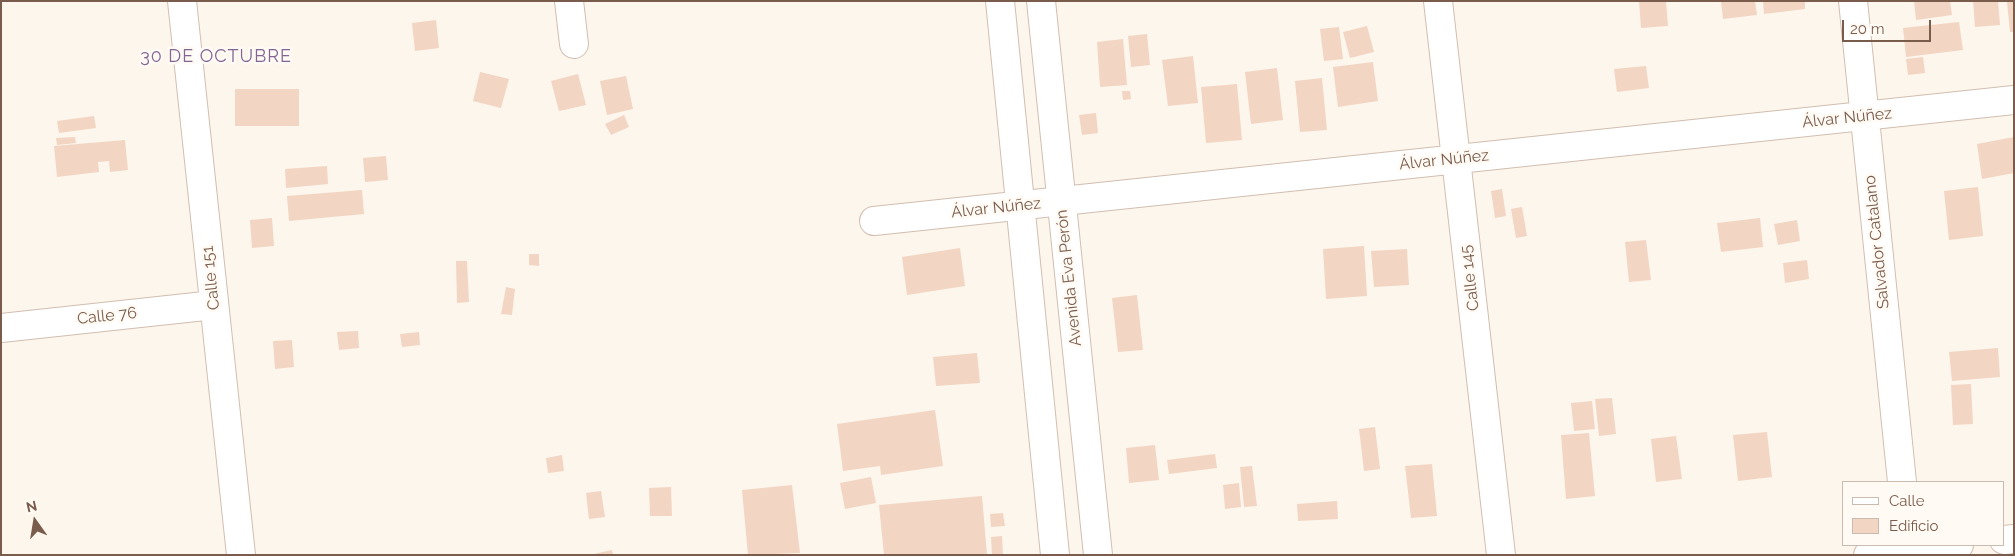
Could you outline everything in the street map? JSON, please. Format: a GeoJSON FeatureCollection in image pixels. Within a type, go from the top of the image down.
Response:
{"type":"FeatureCollection","features":[{"type":"Feature","properties":{"kind":"street","name":"Calle 151"},"geometry":{"type":"LineString","coordinates":[[182,1],[240,555]]}},
{"type":"Feature","properties":{"kind":"street"},"geometry":{"type":"LineString","coordinates":[[569,1],[574,44]]}},
{"type":"Feature","properties":{"kind":"street"},"geometry":{"type":"LineString","coordinates":[[1000,1],[1055,555]]}},
{"type":"Feature","properties":{"kind":"street","name":"Avenida Eva Perón"},"geometry":{"type":"LineString","coordinates":[[1041,1],[1098,555]]}},
{"type":"Feature","properties":{"kind":"street","name":"Calle 145"},"geometry":{"type":"LineString","coordinates":[[1438,1],[1501,555]]}},
{"type":"Feature","properties":{"kind":"street","name":"Salvador Catalano"},"geometry":{"type":"LineString","coordinates":[[1853,1],[1902,481]]}},
{"type":"Feature","properties":{"kind":"street","name":"Álvar Núñez"},"geometry":{"type":"LineString","coordinates":[[874,221],[2014,100]]}},
{"type":"Feature","properties":{"kind":"street","name":"Calle 76"},"geometry":{"type":"LineString","coordinates":[[1,328],[214,305]]}},
{"type":"Feature","properties":{"kind":"street"},"geometry":{"type":"LineString","coordinates":[[1868,555],[1909,548],[1942,546]]}},
{"type":"Feature","properties":{"kind":"building"},"geometry":{"type":"Polygon","coordinates":[[[1639,1],[1666,1],[1668,26],[1641,28],[1639,1]]]}},
{"type":"Feature","properties":{"kind":"building"},"geometry":{"type":"Polygon","coordinates":[[[1721,1],[1755,1],[1757,15],[1723,19],[1721,1]]]}},
{"type":"Feature","properties":{"kind":"building"},"geometry":{"type":"Polygon","coordinates":[[[1763,1],[1805,1],[1805,9],[1764,14],[1763,1]]]}},
{"type":"Feature","properties":{"kind":"building"},"geometry":{"type":"Polygon","coordinates":[[[1914,1],[1950,1],[1952,15],[1916,20],[1914,1]]]}},
{"type":"Feature","properties":{"kind":"building"},"geometry":{"type":"Polygon","coordinates":[[[1973,1],[1998,1],[2000,25],[1975,27],[1973,1]]]}},
{"type":"Feature","properties":{"kind":"building"},"geometry":{"type":"Polygon","coordinates":[[[2014,1],[2014,32],[2010,32],[2007,2],[2014,1]]]}},
{"type":"Feature","properties":{"kind":"building"},"geometry":{"type":"Polygon","coordinates":[[[436,20],[439,48],[415,51],[412,23],[436,20]]]}},
{"type":"Feature","properties":{"kind":"building"},"geometry":{"type":"Polygon","coordinates":[[[1959,22],[1963,50],[1906,57],[1903,28],[1959,22]]]}},
{"type":"Feature","properties":{"kind":"building"},"geometry":{"type":"Polygon","coordinates":[[[1367,26],[1374,52],[1350,58],[1343,32],[1367,26]]]}},
{"type":"Feature","properties":{"kind":"building"},"geometry":{"type":"Polygon","coordinates":[[[1339,27],[1343,59],[1324,61],[1320,29],[1339,27]]]}},
{"type":"Feature","properties":{"kind":"building"},"geometry":{"type":"Polygon","coordinates":[[[1147,34],[1150,65],[1131,67],[1128,36],[1147,34]]]}},
{"type":"Feature","properties":{"kind":"building"},"geometry":{"type":"Polygon","coordinates":[[[1123,39],[1127,85],[1100,87],[1097,42],[1123,39]]]}},
{"type":"Feature","properties":{"kind":"building"},"geometry":{"type":"Polygon","coordinates":[[[1193,56],[1198,103],[1168,106],[1162,60],[1193,56]]]}},
{"type":"Feature","properties":{"kind":"building"},"geometry":{"type":"Polygon","coordinates":[[[1923,57],[1925,73],[1908,75],[1906,59],[1923,57]]]}},
{"type":"Feature","properties":{"kind":"building"},"geometry":{"type":"Polygon","coordinates":[[[1373,62],[1378,101],[1338,107],[1333,67],[1373,62]]]}},
{"type":"Feature","properties":{"kind":"building"},"geometry":{"type":"Polygon","coordinates":[[[1646,66],[1649,88],[1617,92],[1614,69],[1646,66]]]}},
{"type":"Feature","properties":{"kind":"building"},"geometry":{"type":"Polygon","coordinates":[[[1277,68],[1283,120],[1251,124],[1245,72],[1277,68]]]}},
{"type":"Feature","properties":{"kind":"building"},"geometry":{"type":"Polygon","coordinates":[[[480,72],[509,79],[501,108],[473,101],[480,72]]]}},
{"type":"Feature","properties":{"kind":"building"},"geometry":{"type":"Polygon","coordinates":[[[578,74],[586,105],[559,111],[551,81],[578,74]]]}},
{"type":"Feature","properties":{"kind":"building"},"geometry":{"type":"Polygon","coordinates":[[[626,76],[633,109],[607,115],[600,81],[626,76]]]}},
{"type":"Feature","properties":{"kind":"building"},"geometry":{"type":"Polygon","coordinates":[[[1322,78],[1327,130],[1300,132],[1295,81],[1322,78]]]}},
{"type":"Feature","properties":{"kind":"building"},"geometry":{"type":"Polygon","coordinates":[[[1237,84],[1242,140],[1206,143],[1201,87],[1237,84]]]}},
{"type":"Feature","properties":{"kind":"building"},"geometry":{"type":"Polygon","coordinates":[[[235,89],[299,89],[299,126],[235,126],[235,89]]]}},
{"type":"Feature","properties":{"kind":"building"},"geometry":{"type":"Polygon","coordinates":[[[1122,91],[1130,91],[1131,99],[1123,100],[1122,91]]]}},
{"type":"Feature","properties":{"kind":"building"},"geometry":{"type":"Polygon","coordinates":[[[1096,113],[1098,133],[1082,135],[1079,115],[1096,113]]]}},
{"type":"Feature","properties":{"kind":"building"},"geometry":{"type":"Polygon","coordinates":[[[624,115],[629,127],[611,135],[605,124],[624,115]]]}},
{"type":"Feature","properties":{"kind":"building"},"geometry":{"type":"Polygon","coordinates":[[[94,116],[96,128],[59,133],[57,121],[94,116]]]}},
{"type":"Feature","properties":{"kind":"building"},"geometry":{"type":"Polygon","coordinates":[[[75,137],[76,143],[57,145],[56,138],[75,137]]]}},
{"type":"Feature","properties":{"kind":"building"},"geometry":{"type":"Polygon","coordinates":[[[2014,137],[2014,173],[1982,179],[1977,144],[2014,137]]]}},
{"type":"Feature","properties":{"kind":"building"},"geometry":{"type":"Polygon","coordinates":[[[125,140],[128,170],[110,172],[109,161],[98,162],[99,172],[57,177],[54,146],[125,140]]]}},
{"type":"Feature","properties":{"kind":"building"},"geometry":{"type":"Polygon","coordinates":[[[386,156],[388,180],[365,182],[363,158],[386,156]]]}},
{"type":"Feature","properties":{"kind":"building"},"geometry":{"type":"Polygon","coordinates":[[[327,166],[328,184],[286,188],[285,169],[327,166]]]}},
{"type":"Feature","properties":{"kind":"building"},"geometry":{"type":"Polygon","coordinates":[[[1978,187],[1983,236],[1949,240],[1944,191],[1978,187]]]}},
{"type":"Feature","properties":{"kind":"building"},"geometry":{"type":"Polygon","coordinates":[[[1502,189],[1506,216],[1495,218],[1491,191],[1502,189]]]}},
{"type":"Feature","properties":{"kind":"building"},"geometry":{"type":"Polygon","coordinates":[[[362,190],[364,214],[289,221],[287,196],[362,190]]]}},
{"type":"Feature","properties":{"kind":"building"},"geometry":{"type":"Polygon","coordinates":[[[1522,207],[1527,236],[1516,238],[1511,209],[1522,207]]]}},
{"type":"Feature","properties":{"kind":"building"},"geometry":{"type":"Polygon","coordinates":[[[272,218],[274,246],[252,248],[250,220],[272,218]]]}},
{"type":"Feature","properties":{"kind":"building"},"geometry":{"type":"Polygon","coordinates":[[[1760,218],[1763,247],[1721,252],[1717,223],[1760,218]]]}},
{"type":"Feature","properties":{"kind":"building"},"geometry":{"type":"Polygon","coordinates":[[[1797,220],[1800,241],[1778,245],[1774,224],[1797,220]]]}},
{"type":"Feature","properties":{"kind":"building"},"geometry":{"type":"Polygon","coordinates":[[[1646,240],[1651,280],[1629,282],[1625,242],[1646,240]]]}},
{"type":"Feature","properties":{"kind":"building"},"geometry":{"type":"Polygon","coordinates":[[[1364,246],[1367,296],[1326,299],[1323,249],[1364,246]]]}},
{"type":"Feature","properties":{"kind":"building"},"geometry":{"type":"Polygon","coordinates":[[[960,248],[965,286],[907,295],[902,257],[960,248]]]}},
{"type":"Feature","properties":{"kind":"building"},"geometry":{"type":"Polygon","coordinates":[[[1407,249],[1409,285],[1374,287],[1371,251],[1407,249]]]}},
{"type":"Feature","properties":{"kind":"building"},"geometry":{"type":"Polygon","coordinates":[[[529,254],[539,254],[539,266],[529,265],[529,254]]]}},
{"type":"Feature","properties":{"kind":"building"},"geometry":{"type":"Polygon","coordinates":[[[1807,260],[1809,279],[1785,283],[1783,263],[1807,260]]]}},
{"type":"Feature","properties":{"kind":"building"},"geometry":{"type":"Polygon","coordinates":[[[456,261],[467,261],[469,302],[457,303],[456,261]]]}},
{"type":"Feature","properties":{"kind":"building"},"geometry":{"type":"Polygon","coordinates":[[[506,287],[515,289],[512,315],[501,314],[506,287]]]}},
{"type":"Feature","properties":{"kind":"building"},"geometry":{"type":"Polygon","coordinates":[[[1137,295],[1143,350],[1118,352],[1112,298],[1137,295]]]}},
{"type":"Feature","properties":{"kind":"building"},"geometry":{"type":"Polygon","coordinates":[[[358,331],[359,348],[339,350],[337,332],[358,331]]]}},
{"type":"Feature","properties":{"kind":"building"},"geometry":{"type":"Polygon","coordinates":[[[419,332],[420,345],[402,347],[400,334],[419,332]]]}},
{"type":"Feature","properties":{"kind":"building"},"geometry":{"type":"Polygon","coordinates":[[[292,340],[294,367],[275,369],[273,341],[292,340]]]}},
{"type":"Feature","properties":{"kind":"building"},"geometry":{"type":"Polygon","coordinates":[[[1998,348],[2000,377],[1952,381],[1949,352],[1998,348]]]}},
{"type":"Feature","properties":{"kind":"building"},"geometry":{"type":"Polygon","coordinates":[[[977,353],[980,383],[936,386],[933,357],[977,353]]]}},
{"type":"Feature","properties":{"kind":"building"},"geometry":{"type":"Polygon","coordinates":[[[1971,384],[1973,424],[1953,425],[1951,385],[1971,384]]]}},
{"type":"Feature","properties":{"kind":"building"},"geometry":{"type":"Polygon","coordinates":[[[1612,398],[1616,434],[1599,436],[1595,399],[1612,398]]]}},
{"type":"Feature","properties":{"kind":"building"},"geometry":{"type":"Polygon","coordinates":[[[1592,401],[1595,429],[1574,431],[1571,403],[1592,401]]]}},
{"type":"Feature","properties":{"kind":"building"},"geometry":{"type":"Polygon","coordinates":[[[935,410],[943,466],[881,475],[880,466],[843,471],[837,424],[935,410]]]}},
{"type":"Feature","properties":{"kind":"building"},"geometry":{"type":"Polygon","coordinates":[[[1375,427],[1380,469],[1364,471],[1359,429],[1375,427]]]}},
{"type":"Feature","properties":{"kind":"building"},"geometry":{"type":"Polygon","coordinates":[[[1767,432],[1772,477],[1738,481],[1733,435],[1767,432]]]}},
{"type":"Feature","properties":{"kind":"building"},"geometry":{"type":"Polygon","coordinates":[[[1589,433],[1595,496],[1566,499],[1561,435],[1589,433]]]}},
{"type":"Feature","properties":{"kind":"building"},"geometry":{"type":"Polygon","coordinates":[[[1676,436],[1682,479],[1656,482],[1651,439],[1676,436]]]}},
{"type":"Feature","properties":{"kind":"building"},"geometry":{"type":"Polygon","coordinates":[[[1155,445],[1159,480],[1129,483],[1126,448],[1155,445]]]}},
{"type":"Feature","properties":{"kind":"building"},"geometry":{"type":"Polygon","coordinates":[[[1215,454],[1217,468],[1169,474],[1167,460],[1215,454]]]}},
{"type":"Feature","properties":{"kind":"building"},"geometry":{"type":"Polygon","coordinates":[[[562,455],[564,471],[548,473],[546,458],[562,455]]]}},
{"type":"Feature","properties":{"kind":"building"},"geometry":{"type":"Polygon","coordinates":[[[1432,464],[1437,516],[1411,518],[1405,466],[1432,464]]]}},
{"type":"Feature","properties":{"kind":"building"},"geometry":{"type":"Polygon","coordinates":[[[1252,466],[1257,506],[1244,507],[1240,467],[1252,466]]]}},
{"type":"Feature","properties":{"kind":"building"},"geometry":{"type":"Polygon","coordinates":[[[871,477],[876,503],[845,509],[840,483],[871,477]]]}},
{"type":"Feature","properties":{"kind":"building"},"geometry":{"type":"Polygon","coordinates":[[[1239,483],[1241,507],[1225,509],[1223,485],[1239,483]]]}},
{"type":"Feature","properties":{"kind":"building"},"geometry":{"type":"Polygon","coordinates":[[[792,485],[800,553],[748,555],[742,490],[792,485]]]}},
{"type":"Feature","properties":{"kind":"building"},"geometry":{"type":"Polygon","coordinates":[[[671,487],[672,516],[650,516],[649,488],[671,487]]]}},
{"type":"Feature","properties":{"kind":"building"},"geometry":{"type":"Polygon","coordinates":[[[601,491],[605,517],[589,519],[586,493],[601,491]]]}},
{"type":"Feature","properties":{"kind":"building"},"geometry":{"type":"Polygon","coordinates":[[[982,496],[987,555],[884,555],[879,505],[982,496]]]}},
{"type":"Feature","properties":{"kind":"building"},"geometry":{"type":"Polygon","coordinates":[[[1337,501],[1338,519],[1298,521],[1297,504],[1337,501]]]}},
{"type":"Feature","properties":{"kind":"building"},"geometry":{"type":"Polygon","coordinates":[[[1003,513],[1005,526],[991,527],[990,514],[1003,513]]]}},
{"type":"Feature","properties":{"kind":"building"},"geometry":{"type":"Polygon","coordinates":[[[1002,536],[1003,555],[992,555],[991,537],[1002,536]]]}},
{"type":"Feature","properties":{"kind":"building"},"geometry":{"type":"Polygon","coordinates":[[[612,550],[613,555],[594,555],[594,554],[612,550]]]}},
{"type":"Feature","properties":{"kind":"district","name":"30 DE OCTUBRE"},"geometry":{"type":"Point","coordinates":[216,57]}}]}
